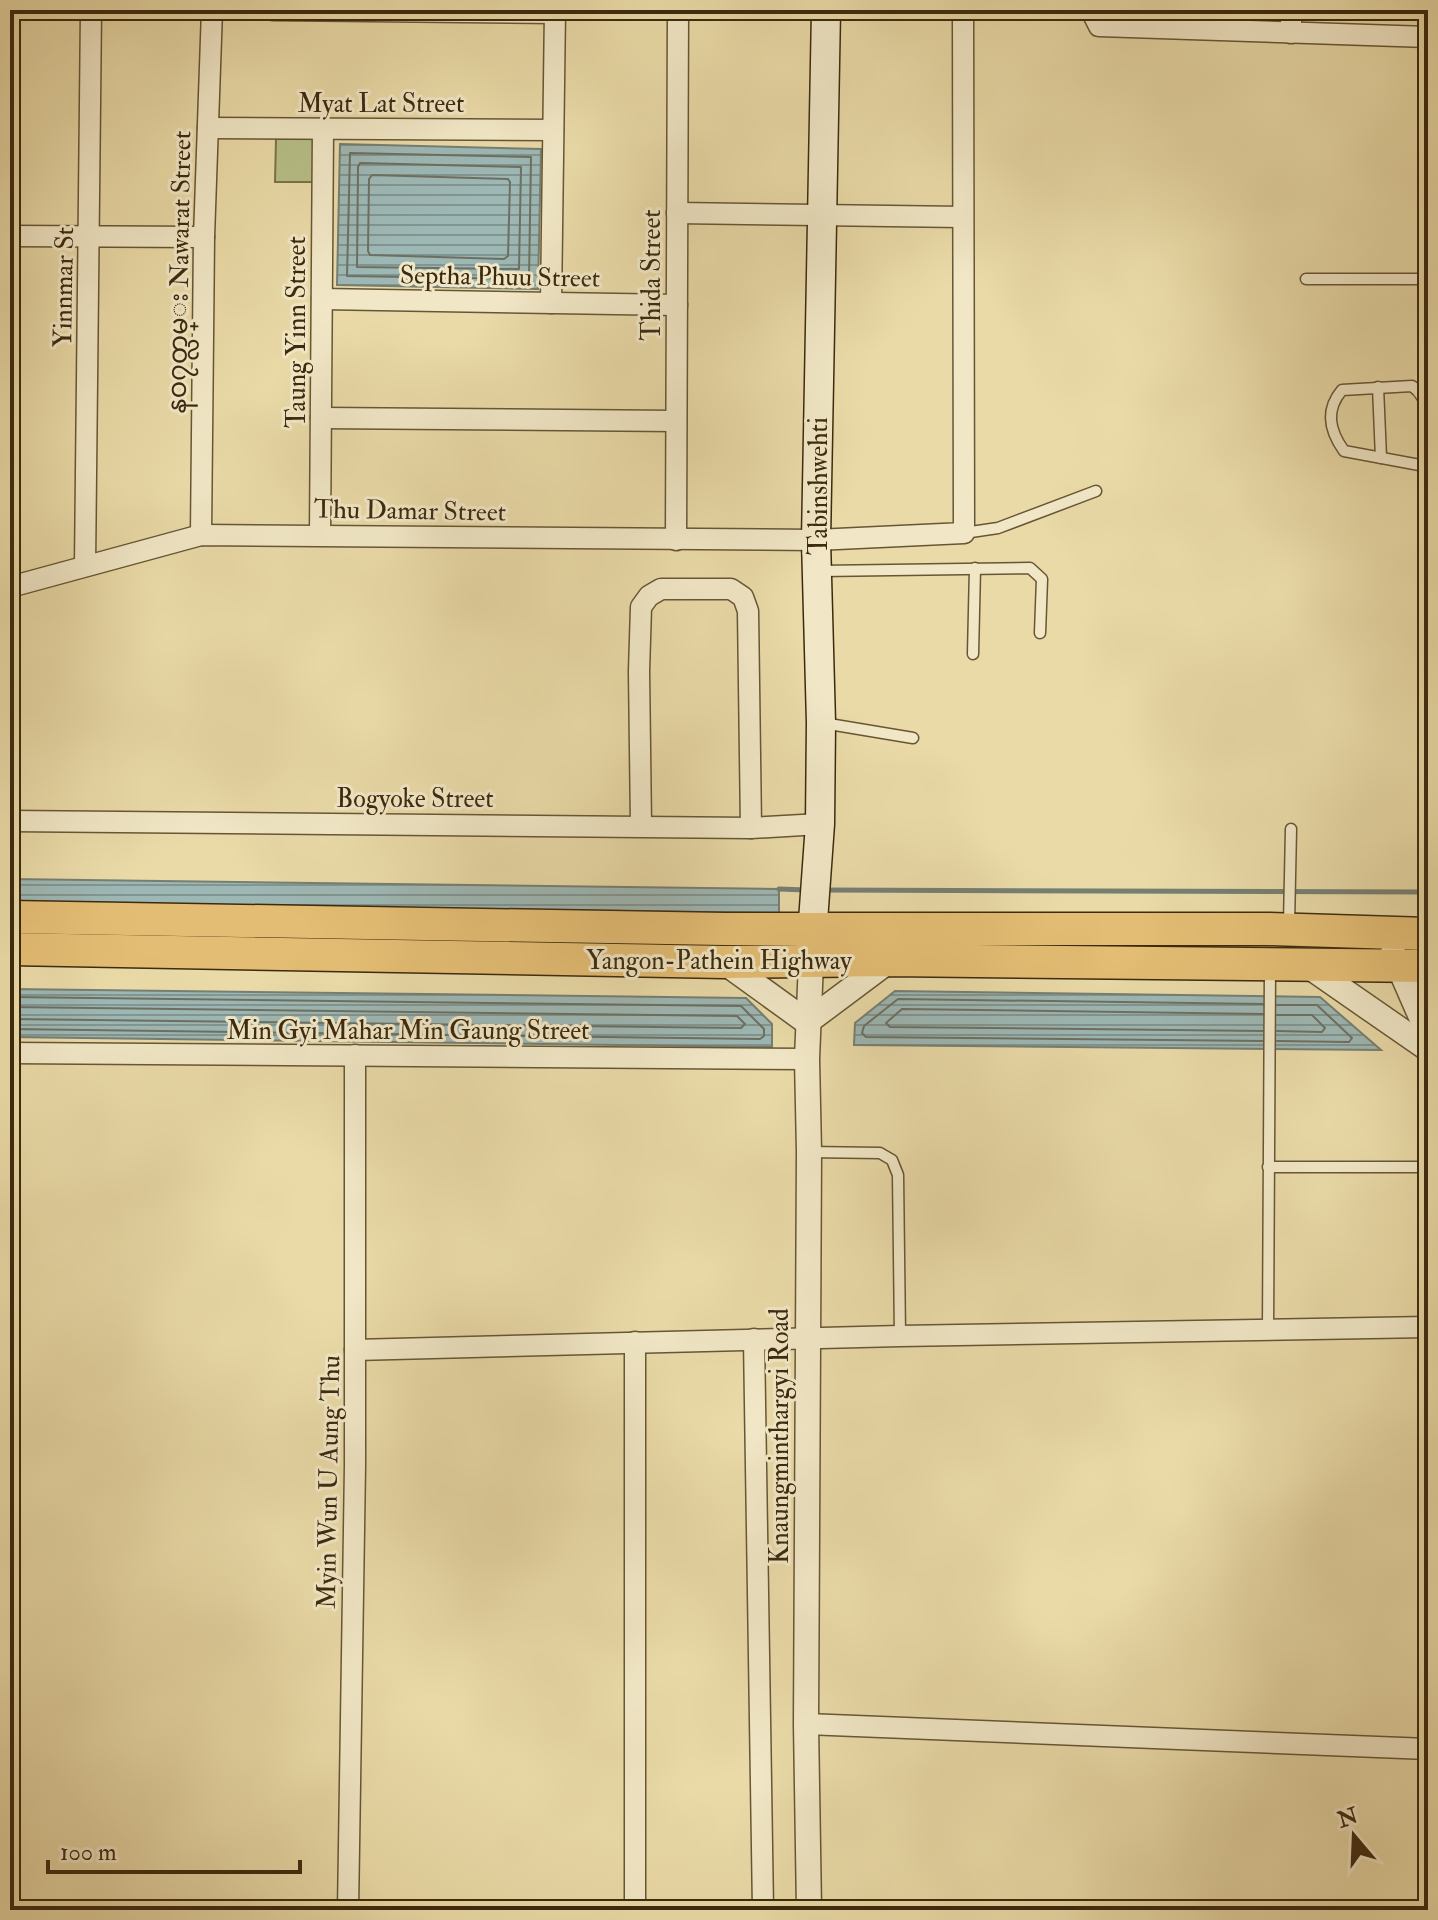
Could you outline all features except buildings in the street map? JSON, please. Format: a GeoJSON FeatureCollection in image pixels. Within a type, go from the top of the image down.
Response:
{"type":"FeatureCollection","features":[{"type":"Feature","properties":{"kind":"main road","name":"Tabinshwehti"},"geometry":{"type":"LineString","coordinates":[[811,962],[820,824],[821,723],[816,540],[826,10]]}},
{"type":"Feature","properties":{"kind":"main road","name":"Yangon-Pathein Highway"},"geometry":{"type":"LineString","coordinates":[[10,917],[814,903],[1289,930],[1428,934]]}},
{"type":"Feature","properties":{"kind":"main road","name":"Yangon-Pathein Highway"},"geometry":{"type":"LineString","coordinates":[[10,949],[724,962],[1271,962],[1413,966]]}},
{"type":"Feature","properties":{"kind":"street","name":"Yinnmar St"},"geometry":{"type":"LineString","coordinates":[[85,566],[91,10]]}},
{"type":"Feature","properties":{"kind":"street","name":"နဝ၇တ္လမ္း Nawarat Street"},"geometry":{"type":"LineString","coordinates":[[201,535],[204,237],[212,10]]}},
{"type":"Feature","properties":{"kind":"street"},"geometry":{"type":"LineString","coordinates":[[273,10],[554,12],[551,303]]}},
{"type":"Feature","properties":{"kind":"street","name":"Thida Street"},"geometry":{"type":"LineString","coordinates":[[676,540],[678,10]]}},
{"type":"Feature","properties":{"kind":"street"},"geometry":{"type":"LineString","coordinates":[[963,10],[964,533]]}},
{"type":"Feature","properties":{"kind":"street"},"geometry":{"type":"LineString","coordinates":[[1091,10],[1099,26],[1154,19],[1291,33],[1428,37]]}},
{"type":"Feature","properties":{"kind":"street"},"geometry":{"type":"LineString","coordinates":[[1291,10],[1291,33]]}},
{"type":"Feature","properties":{"kind":"street","name":"Myat Lat Street"},"geometry":{"type":"LineString","coordinates":[[208,128],[553,130]]}},
{"type":"Feature","properties":{"kind":"street","name":"Taung Yinn Street"},"geometry":{"type":"LineString","coordinates":[[320,535],[323,129]]}},
{"type":"Feature","properties":{"kind":"street"},"geometry":{"type":"LineString","coordinates":[[677,213],[962,217]]}},
{"type":"Feature","properties":{"kind":"street"},"geometry":{"type":"LineString","coordinates":[[10,236],[204,237]]}},
{"type":"Feature","properties":{"kind":"street","name":"Septha Phuu Street"},"geometry":{"type":"LineString","coordinates":[[322,299],[677,305]]}},
{"type":"Feature","properties":{"kind":"street"},"geometry":{"type":"LineString","coordinates":[[321,418],[676,421]]}},
{"type":"Feature","properties":{"kind":"street","name":"Thu Damar Street"},"geometry":{"type":"LineString","coordinates":[[10,587],[201,535],[816,540],[964,533]]}},
{"type":"Feature","properties":{"kind":"street"},"geometry":{"type":"LineString","coordinates":[[641,826],[641,607],[649,596],[661,589],[731,589],[743,597],[748,611],[751,828]]}},
{"type":"Feature","properties":{"kind":"street","name":"Bogyoke Street"},"geometry":{"type":"LineString","coordinates":[[10,821],[751,828],[820,824]]}},
{"type":"Feature","properties":{"kind":"street"},"geometry":{"type":"LineString","coordinates":[[1384,933],[1413,966],[1428,1033]]}},
{"type":"Feature","properties":{"kind":"street"},"geometry":{"type":"LineString","coordinates":[[724,962],[807,1022],[890,960]]}},
{"type":"Feature","properties":{"kind":"street","name":"Knaungminthargyi Road"},"geometry":{"type":"LineString","coordinates":[[809,1910],[806,1724],[807,1022],[811,962]]}},
{"type":"Feature","properties":{"kind":"street"},"geometry":{"type":"LineString","coordinates":[[1304,963],[1428,1049]]}},
{"type":"Feature","properties":{"kind":"street","name":"Min Gyi Mahar Min Gaung Street"},"geometry":{"type":"LineString","coordinates":[[10,1053],[807,1059]]}},
{"type":"Feature","properties":{"kind":"street","name":"Myin Wun U Aung Thu"},"geometry":{"type":"LineString","coordinates":[[348,1910],[355,1350],[355,1055]]}},
{"type":"Feature","properties":{"kind":"street"},"geometry":{"type":"LineString","coordinates":[[355,1350],[754,1339],[1428,1327]]}},
{"type":"Feature","properties":{"kind":"street"},"geometry":{"type":"LineString","coordinates":[[754,1339],[763,1910]]}},
{"type":"Feature","properties":{"kind":"street"},"geometry":{"type":"LineString","coordinates":[[635,1342],[635,1910]]}},
{"type":"Feature","properties":{"kind":"street"},"geometry":{"type":"LineString","coordinates":[[806,1724],[1428,1749]]}},
{"type":"Feature","properties":{"kind":"lane"},"geometry":{"type":"LineString","coordinates":[[1306,279],[1428,279]]}},
{"type":"Feature","properties":{"kind":"lane"},"geometry":{"type":"LineString","coordinates":[[1412,386],[1427,404],[1426,466],[1381,458],[1344,451],[1335,439],[1329,415],[1333,401],[1342,390],[1412,386]]}},
{"type":"Feature","properties":{"kind":"lane"},"geometry":{"type":"LineString","coordinates":[[1378,387],[1381,458]]}},
{"type":"Feature","properties":{"kind":"lane"},"geometry":{"type":"LineString","coordinates":[[964,533],[998,528],[1096,491]]}},
{"type":"Feature","properties":{"kind":"lane"},"geometry":{"type":"LineString","coordinates":[[973,654],[975,568]]}},
{"type":"Feature","properties":{"kind":"lane"},"geometry":{"type":"LineString","coordinates":[[818,571],[1030,568],[1042,579],[1040,633]]}},
{"type":"Feature","properties":{"kind":"lane"},"geometry":{"type":"LineString","coordinates":[[821,723],[913,738]]}},
{"type":"Feature","properties":{"kind":"lane"},"geometry":{"type":"LineString","coordinates":[[1289,930],[1291,829]]}},
{"type":"Feature","properties":{"kind":"lane"},"geometry":{"type":"LineString","coordinates":[[1268,1330],[1271,962]]}},
{"type":"Feature","properties":{"kind":"lane"},"geometry":{"type":"LineString","coordinates":[[809,1152],[880,1153],[892,1160],[898,1175],[900,1336]]}},
{"type":"Feature","properties":{"kind":"lane"},"geometry":{"type":"LineString","coordinates":[[1268,1167],[1428,1165]]}},
{"type":"Feature","properties":{"kind":"green space"},"geometry":{"type":"Polygon","coordinates":[[[276,139],[314,139],[314,182],[275,182],[276,139]]]}},
{"type":"Feature","properties":{"kind":"water"},"geometry":{"type":"Polygon","coordinates":[[[340,144],[541,149],[538,289],[337,285],[340,144]]]}},
{"type":"Feature","properties":{"kind":"water"},"geometry":{"type":"Polygon","coordinates":[[[10,879],[779,889],[779,913],[10,903],[10,879]]]}},
{"type":"Feature","properties":{"kind":"water"},"geometry":{"type":"Polygon","coordinates":[[[10,989],[746,998],[772,1024],[772,1047],[10,1037],[10,989]]]}},
{"type":"Feature","properties":{"kind":"water"},"geometry":{"type":"Polygon","coordinates":[[[895,991],[1320,997],[1381,1050],[854,1045],[855,1023],[895,991]]]}},
{"type":"Feature","properties":{"kind":"waterway"},"geometry":{"type":"LineString","coordinates":[[779,889],[806,890]]}},
{"type":"Feature","properties":{"kind":"waterway"},"geometry":{"type":"LineString","coordinates":[[824,890],[1428,892]]}}]}
